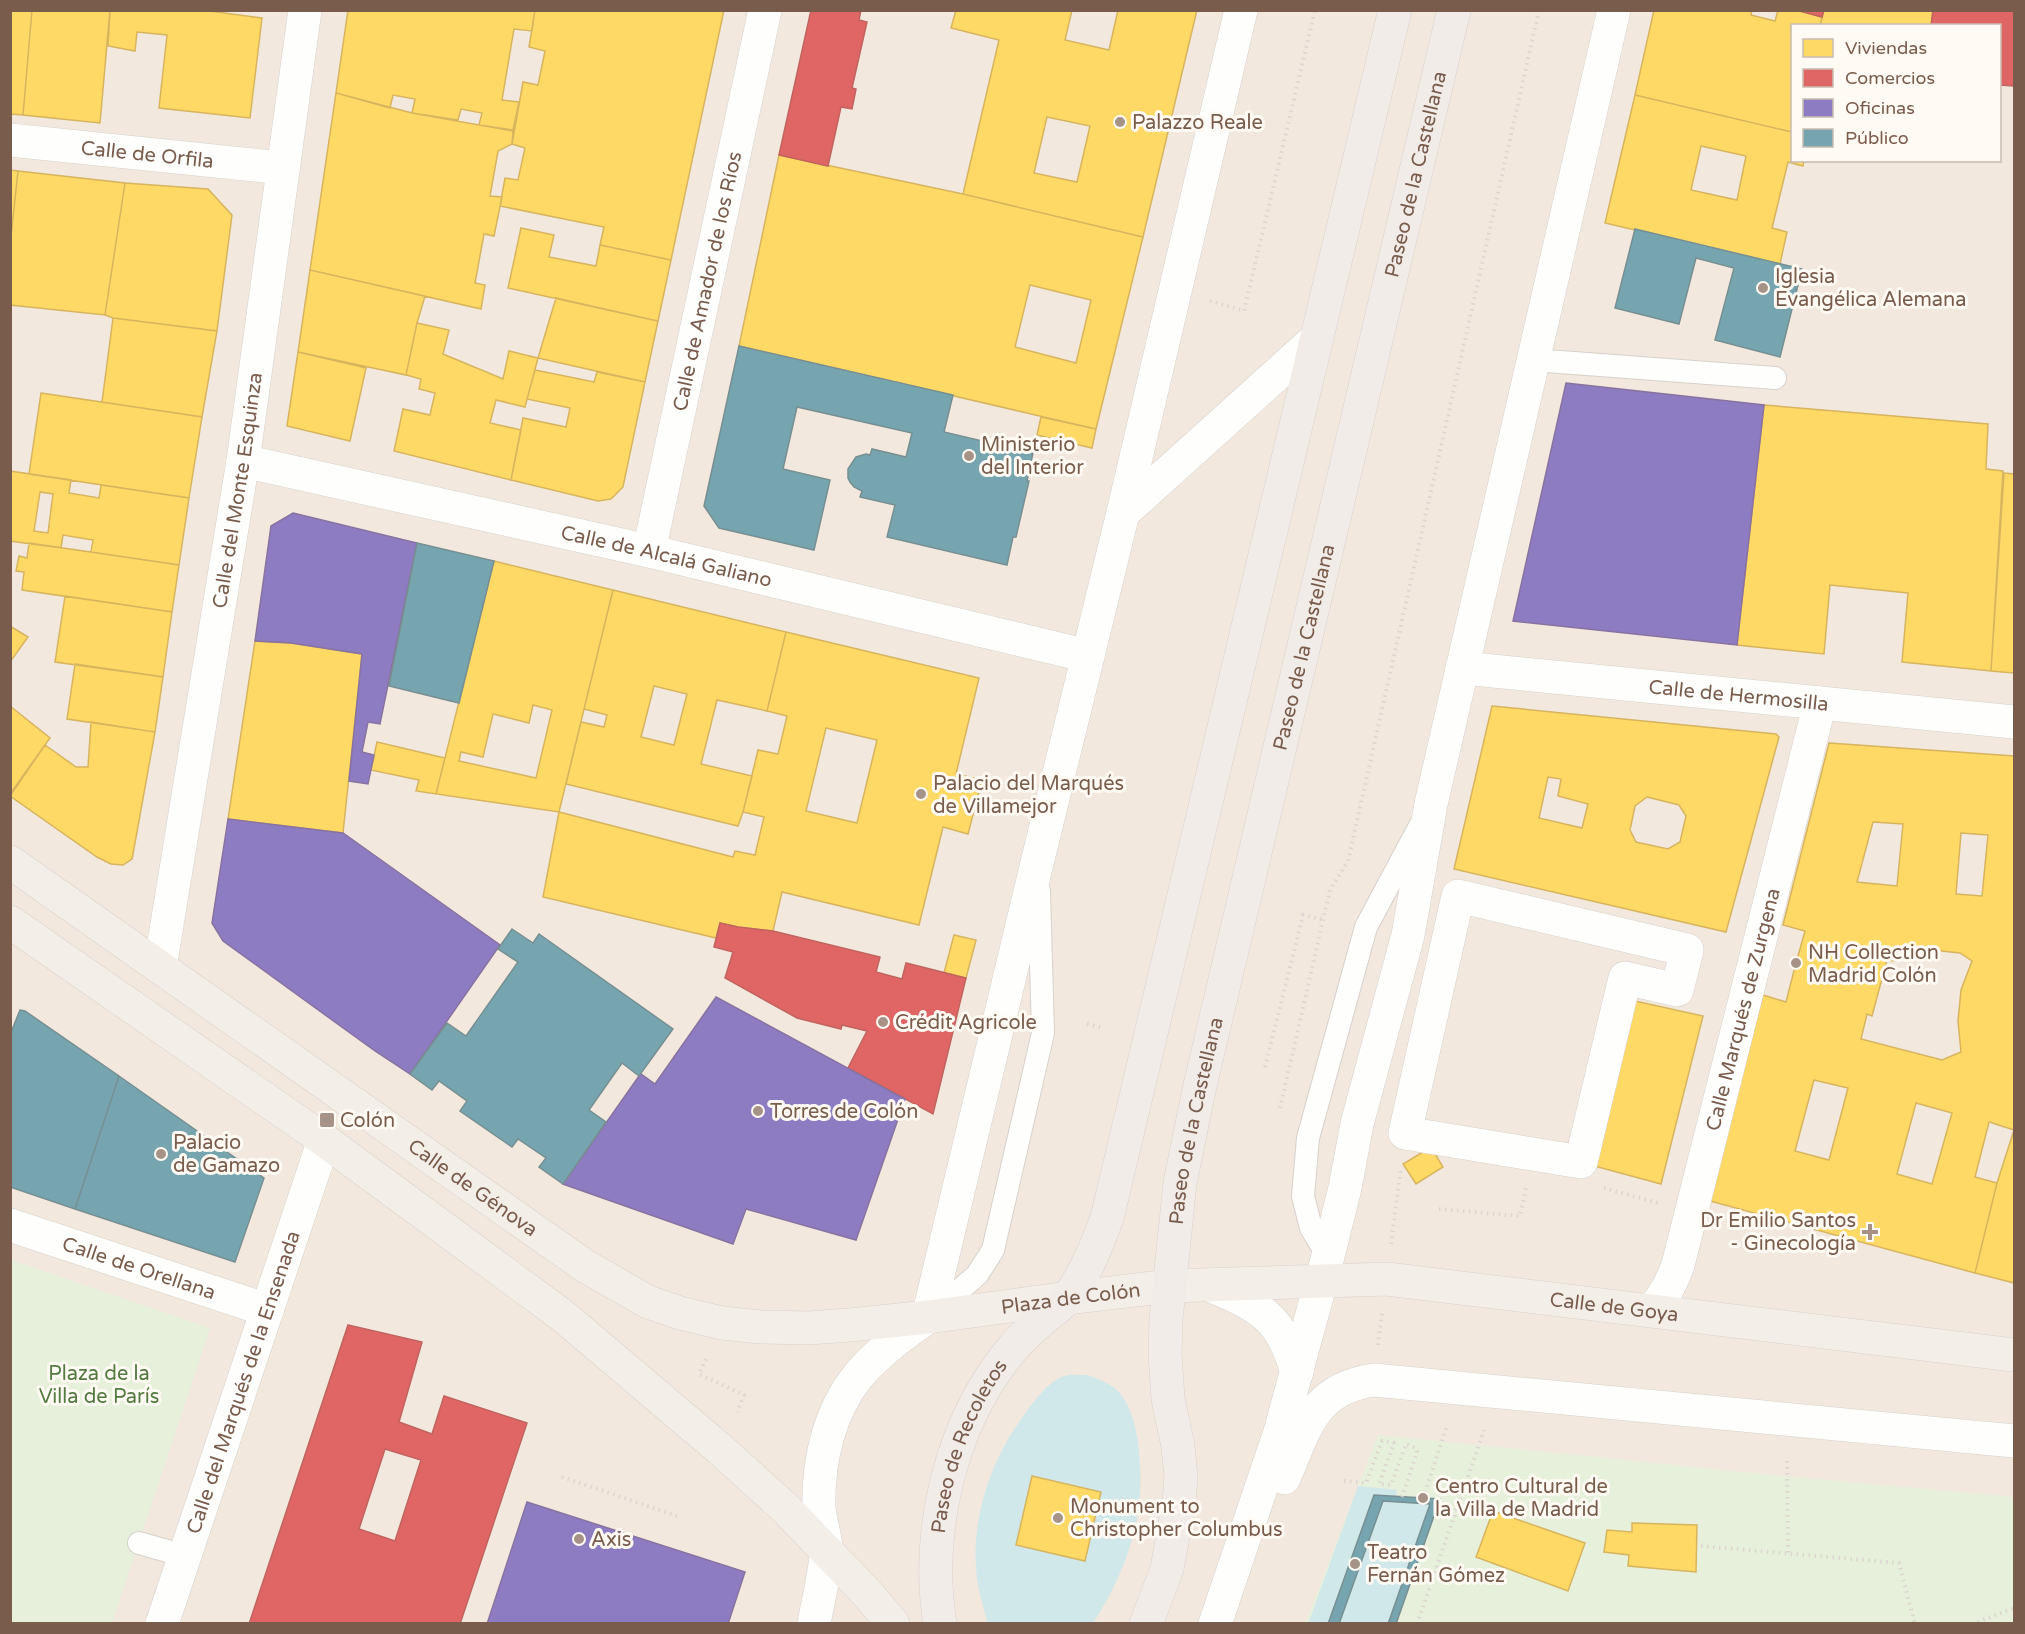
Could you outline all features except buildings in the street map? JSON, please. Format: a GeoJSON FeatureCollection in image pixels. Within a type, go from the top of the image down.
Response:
{"type":"FeatureCollection","features":[{"type":"Feature","properties":{"kind":"highway"},"geometry":{"type":"LineString","coordinates":[[1068,1298],[1093,1253],[1107,1218],[1395,10]]}},
{"type":"Feature","properties":{"kind":"highway","name":"Paseo de la Castellana"},"geometry":{"type":"LineString","coordinates":[[1169,1286],[1180,1183],[1199,1090],[1454,10]]}},
{"type":"Feature","properties":{"kind":"highway"},"geometry":{"type":"LineString","coordinates":[[1146,1623],[1167,1569],[1176,1526],[1181,1477],[1178,1446],[1168,1399],[1165,1354],[1169,1286]]}},
{"type":"Feature","properties":{"kind":"highway","name":"Paseo de Recoletos"},"geometry":{"type":"LineString","coordinates":[[940,1623],[936,1600],[935,1556],[944,1492],[971,1412],[989,1379],[1014,1347],[1068,1298]]}},
{"type":"Feature","properties":{"kind":"main road","name":"Calle de Génova"},"geometry":{"type":"LineString","coordinates":[[10,862],[585,1266],[648,1302],[711,1320],[760,1327],[808,1328],[928,1317]]}},
{"type":"Feature","properties":{"kind":"main road"},"geometry":{"type":"LineString","coordinates":[[10,922],[324,1140],[563,1316],[721,1450],[785,1508],[893,1623]]}},
{"type":"Feature","properties":{"kind":"main road","name":"Calle de Goya"},"geometry":{"type":"LineString","coordinates":[[1212,1286],[1325,1268],[1387,1279],[2014,1355]]}},
{"type":"Feature","properties":{"kind":"main road","name":"Plaza de Colón"},"geometry":{"type":"LineString","coordinates":[[928,1317],[1169,1286],[1212,1286]]}},
{"type":"Feature","properties":{"kind":"street","name":"Calle del Monte Esquinza"},"geometry":{"type":"LineString","coordinates":[[160,967],[243,461],[304,10]]}},
{"type":"Feature","properties":{"kind":"street","name":"Calle de Amador de los Ríos"},"geometry":{"type":"LineString","coordinates":[[649,551],[765,10]]}},
{"type":"Feature","properties":{"kind":"street"},"geometry":{"type":"LineString","coordinates":[[814,1623],[827,1553],[819,1508],[822,1463],[830,1428],[844,1397],[858,1376],[882,1353],[928,1317],[1123,513],[1241,10]]}},
{"type":"Feature","properties":{"kind":"street"},"geometry":{"type":"LineString","coordinates":[[1217,1616],[1280,1432],[1297,1372],[1345,1188],[1357,1124],[1408,935],[1431,804],[1614,10]]}},
{"type":"Feature","properties":{"kind":"street","name":"Calle de Orfila"},"geometry":{"type":"LineString","coordinates":[[10,140],[283,168]]}},
{"type":"Feature","properties":{"kind":"street"},"geometry":{"type":"LineString","coordinates":[[1123,513],[1316,339]]}},
{"type":"Feature","properties":{"kind":"street","name":"Calle de Alcalá Galiano"},"geometry":{"type":"LineString","coordinates":[[243,461],[649,551],[1088,656]]}},
{"type":"Feature","properties":{"kind":"street","name":"Calle de Hermosilla"},"geometry":{"type":"LineString","coordinates":[[1462,668],[2014,722]]}},
{"type":"Feature","properties":{"kind":"street","name":"Calle Marqués de Zurgena"},"geometry":{"type":"LineString","coordinates":[[1652,1310],[1663,1299],[1678,1265],[1820,703]]}},
{"type":"Feature","properties":{"kind":"street"},"geometry":{"type":"LineString","coordinates":[[1458,896],[1687,950],[1677,990],[1625,978],[1581,1161],[1405,1133],[1458,896]]}},
{"type":"Feature","properties":{"kind":"street","name":"Calle del Marqués de la Ensenada"},"geometry":{"type":"LineString","coordinates":[[162,1623],[324,1140]]}},
{"type":"Feature","properties":{"kind":"street","name":"Calle de Orellana"},"geometry":{"type":"LineString","coordinates":[[10,1225],[267,1310]]}},
{"type":"Feature","properties":{"kind":"street","name":"Plaza de Colón"},"geometry":{"type":"LineString","coordinates":[[1212,1286],[1244,1300],[1273,1322],[1290,1348],[1297,1372]]}},
{"type":"Feature","properties":{"kind":"street"},"geometry":{"type":"LineString","coordinates":[[1217,1616],[1241,1574],[1313,1414],[1333,1393],[1353,1383],[1374,1380],[2014,1442]]}},
{"type":"Feature","properties":{"kind":"lane"},"geometry":{"type":"LineString","coordinates":[[1533,360],[1775,378]]}},
{"type":"Feature","properties":{"kind":"lane"},"geometry":{"type":"LineString","coordinates":[[1325,1268],[1303,1197],[1308,1138],[1366,927],[1431,804]]}},
{"type":"Feature","properties":{"kind":"lane"},"geometry":{"type":"LineString","coordinates":[[928,1317],[977,1275],[993,1250],[1020,1141],[1044,1033],[1038,859]]}},
{"type":"Feature","properties":{"kind":"lane"},"geometry":{"type":"LineString","coordinates":[[140,1543],[185,1556]]}},
{"type":"Feature","properties":{"kind":"path"},"geometry":{"type":"LineString","coordinates":[[1244,311],[1315,10]]}},
{"type":"Feature","properties":{"kind":"path"},"geometry":{"type":"LineString","coordinates":[[1280,1108],[1330,890],[1348,861],[1539,10]]}},
{"type":"Feature","properties":{"kind":"path"},"geometry":{"type":"LineString","coordinates":[[1265,1067],[1304,915],[1324,920]]}},
{"type":"Feature","properties":{"kind":"path"},"geometry":{"type":"LineString","coordinates":[[1086,1024],[1100,1027]]}},
{"type":"Feature","properties":{"kind":"path"},"geometry":{"type":"LineString","coordinates":[[1374,1380],[1405,1133]]}},
{"type":"Feature","properties":{"kind":"path"},"geometry":{"type":"LineString","coordinates":[[1439,1209],[1520,1216],[1528,1178]]}},
{"type":"Feature","properties":{"kind":"path"},"geometry":{"type":"LineString","coordinates":[[706,1359],[699,1374],[744,1395],[737,1412]]}},
{"type":"Feature","properties":{"kind":"path"},"geometry":{"type":"LineString","coordinates":[[1423,1498],[1447,1426]]}},
{"type":"Feature","properties":{"kind":"path"},"geometry":{"type":"LineString","coordinates":[[1417,1623],[1484,1430]]}},
{"type":"Feature","properties":{"kind":"path"},"geometry":{"type":"LineString","coordinates":[[1344,1481],[1366,1483],[1382,1441],[1394,1443],[1379,1484],[1391,1485],[1406,1444],[1413,1445],[1417,1452],[1402,1497]]}},
{"type":"Feature","properties":{"kind":"path"},"geometry":{"type":"LineString","coordinates":[[1787,1461],[1788,1553]]}},
{"type":"Feature","properties":{"kind":"path"},"geometry":{"type":"LineString","coordinates":[[562,1477],[677,1516]]}},
{"type":"Feature","properties":{"kind":"path"},"geometry":{"type":"LineString","coordinates":[[1701,1546],[1899,1563],[1916,1623]]}},
{"type":"Feature","properties":{"kind":"path"},"geometry":{"type":"LineString","coordinates":[[1972,1623],[2014,1608]]}},
{"type":"Feature","properties":{"kind":"shaded area"},"geometry":{"type":"Polygon","coordinates":[[[11,11],[2014,11],[2014,1623],[11,1623],[11,11]]]}},
{"type":"Feature","properties":{"kind":"green space","name":"Plaza de la Villa de París"},"geometry":{"type":"Polygon","coordinates":[[[11,1260],[210,1328],[112,1623],[11,1624],[11,1260]]]}},
{"type":"Feature","properties":{"kind":"green space"},"geometry":{"type":"Polygon","coordinates":[[[1378,1435],[2014,1497],[2014,1623],[1305,1624],[1378,1435]]]}},
{"type":"Feature","properties":{"kind":"water"},"geometry":{"type":"Polygon","coordinates":[[[1087,1375],[1115,1388],[1130,1410],[1135,1427],[1140,1466],[1139,1507],[1132,1540],[1124,1562],[1093,1623],[988,1624],[978,1585],[976,1536],[984,1494],[991,1474],[1010,1436],[1040,1394],[1064,1376],[1087,1375]],[[1032,1477],[1016,1545],[1085,1561],[1101,1492],[1032,1477]]]}},
{"type":"Feature","properties":{"kind":"water"},"geometry":{"type":"Polygon","coordinates":[[[1358,1486],[1397,1490],[1396,1497],[1374,1496],[1328,1623],[1308,1624],[1358,1486]]]}},
{"type":"Feature","properties":{"kind":"water"},"geometry":{"type":"Polygon","coordinates":[[[1383,1501],[1430,1504],[1388,1623],[1339,1624],[1383,1501]]]}},
{"type":"Feature","properties":{"kind":"place","name":"Palazzo Reale"},"geometry":{"type":"Point","coordinates":[1120,122]}},
{"type":"Feature","properties":{"kind":"place","name":"Iglesia Evangélica Alemana"},"geometry":{"type":"Point","coordinates":[1763,288]}},
{"type":"Feature","properties":{"kind":"place","name":"Ministerio del Interior"},"geometry":{"type":"Point","coordinates":[969,456]}},
{"type":"Feature","properties":{"kind":"place","name":"Palacio del Marqués de Villamejor"},"geometry":{"type":"Point","coordinates":[921,794]}},
{"type":"Feature","properties":{"kind":"place","name":"NH Collection Madrid Colón"},"geometry":{"type":"Point","coordinates":[1796,963]}},
{"type":"Feature","properties":{"kind":"place","name":"Crédit Agricole"},"geometry":{"type":"Point","coordinates":[883,1022]}},
{"type":"Feature","properties":{"kind":"place","name":"Torres de Colón"},"geometry":{"type":"Point","coordinates":[758,1111]}},
{"type":"Feature","properties":{"kind":"place","name":"Colón"},"geometry":{"type":"Point","coordinates":[327,1120]}},
{"type":"Feature","properties":{"kind":"place","name":"Palacio de Gamazo"},"geometry":{"type":"Point","coordinates":[161,1154]}},
{"type":"Feature","properties":{"kind":"place","name":"Dr Emilio Santos - Ginecología"},"geometry":{"type":"Point","coordinates":[1870,1232]}},
{"type":"Feature","properties":{"kind":"place","name":"Centro Cultural de la Villa de Madrid"},"geometry":{"type":"Point","coordinates":[1423,1498]}},
{"type":"Feature","properties":{"kind":"place","name":"Monument to Christopher Columbus"},"geometry":{"type":"Point","coordinates":[1058,1518]}},
{"type":"Feature","properties":{"kind":"place","name":"Axis"},"geometry":{"type":"Point","coordinates":[579,1539]}},
{"type":"Feature","properties":{"kind":"place","name":"Teatro Fernán Gómez"},"geometry":{"type":"Point","coordinates":[1355,1564]}}]}
